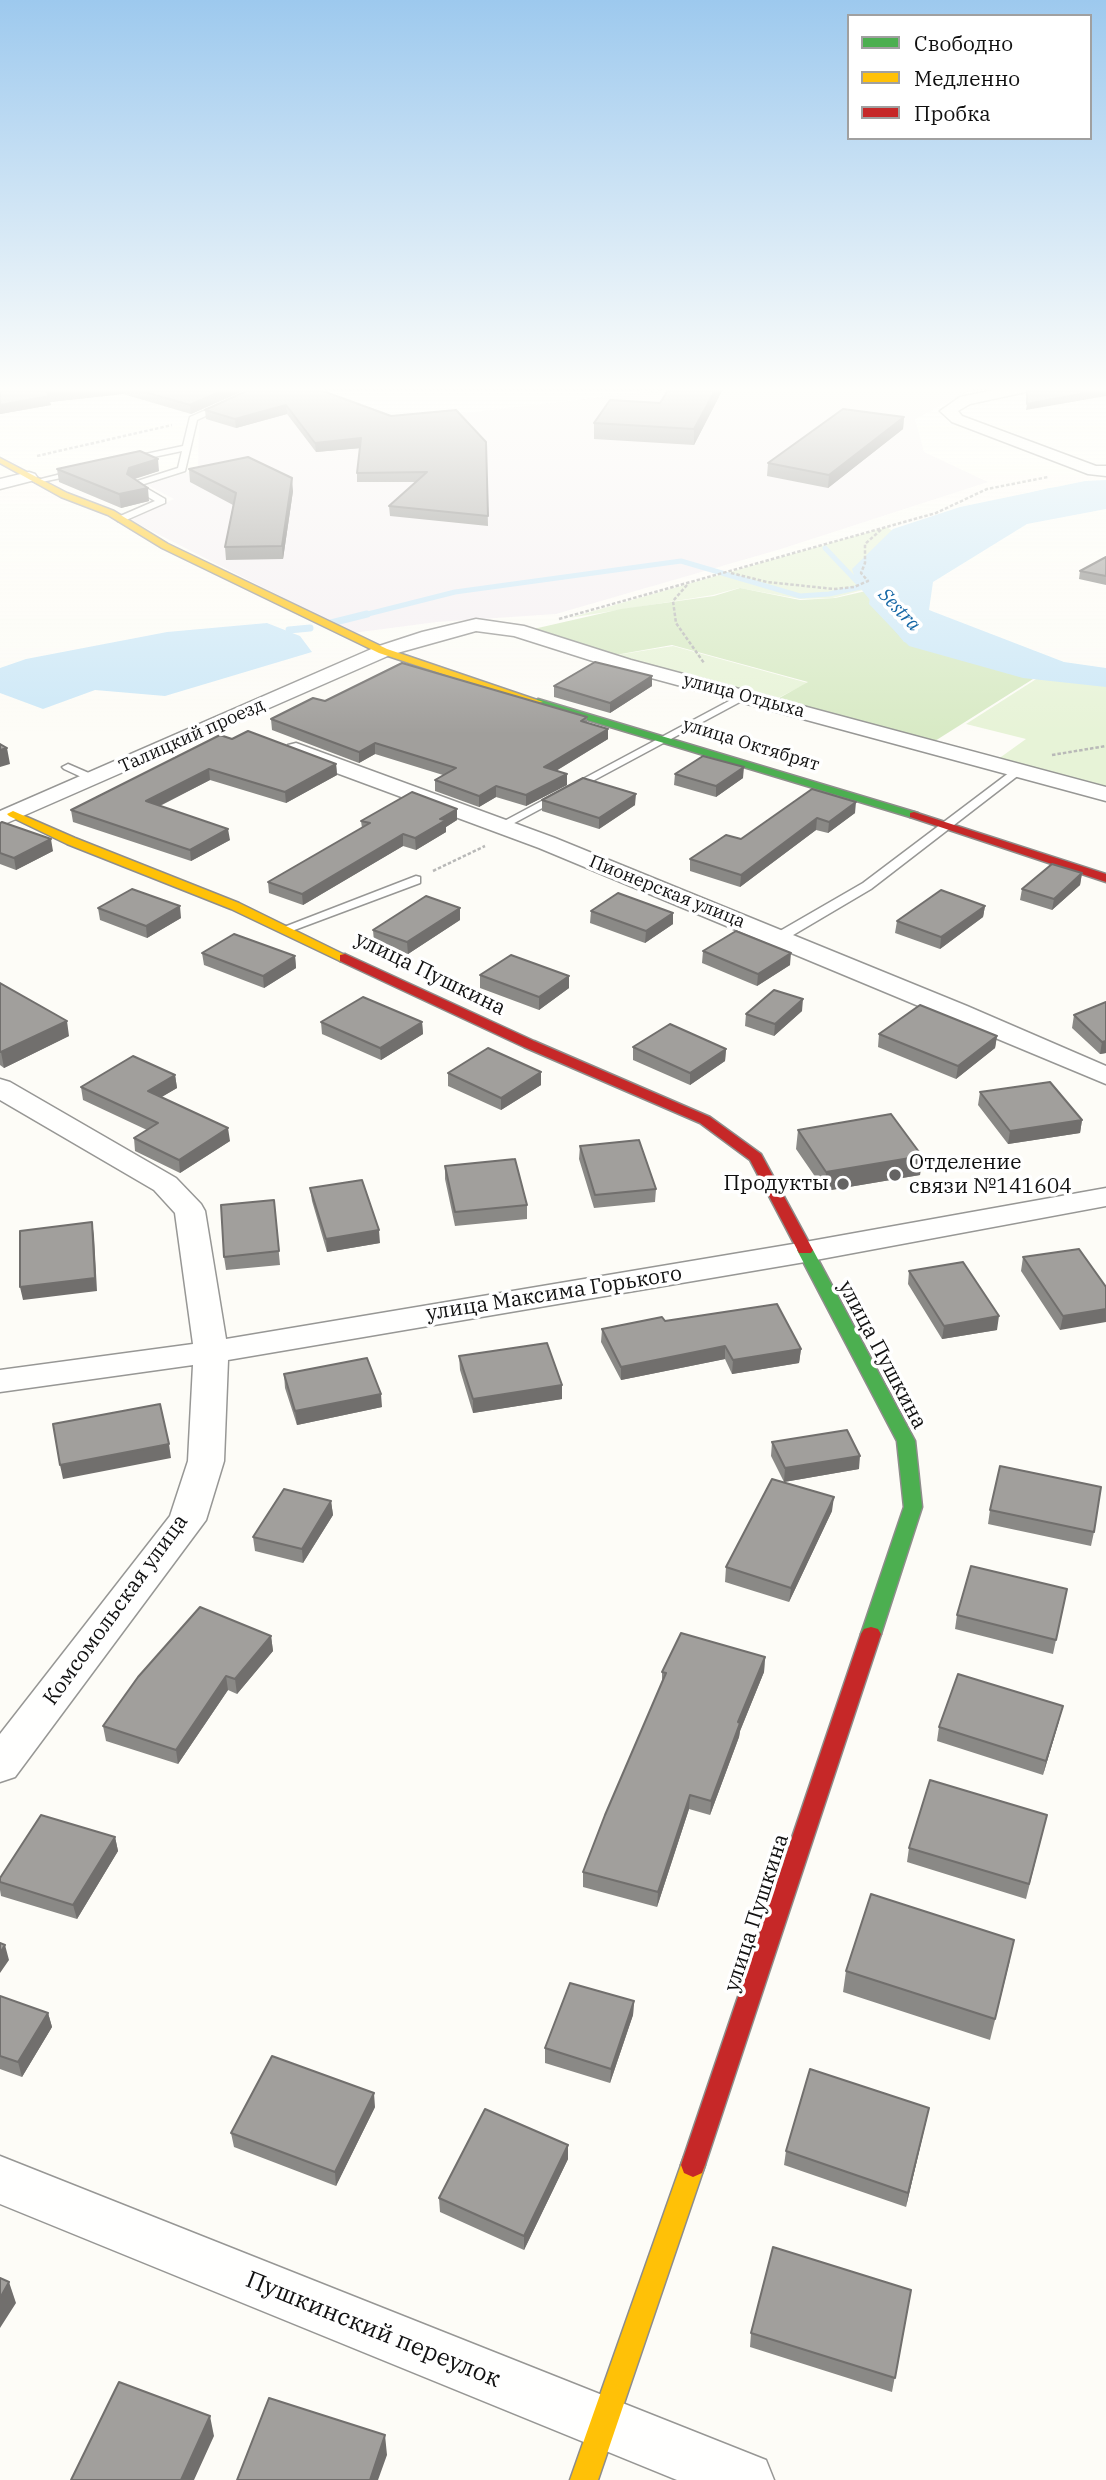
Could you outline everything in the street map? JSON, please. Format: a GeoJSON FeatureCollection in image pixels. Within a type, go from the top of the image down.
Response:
{"type":"FeatureCollection","features":[{"type":"Feature","properties":{"kind":"street","name":"улица Октябрят"},"geometry":{"type":"LineString","coordinates":[[85,503],[121,519],[165,546],[383,651],[504,692],[946,825],[1106,878]]}},
{"type":"Feature","properties":{"kind":"street","name":"улица Отдыха"},"geometry":{"type":"LineString","coordinates":[[383,651],[476,625],[517,630],[625,665],[704,684],[1106,794]]}},
{"type":"Feature","properties":{"kind":"street","name":"Талицкий проезд"},"geometry":{"type":"LineString","coordinates":[[6,817],[383,651]]}},
{"type":"Feature","properties":{"kind":"street"},"geometry":{"type":"LineString","coordinates":[[222,722],[247,732]]}},
{"type":"Feature","properties":{"kind":"street","name":"Пионерская улица"},"geometry":{"type":"LineString","coordinates":[[273,741],[508,828],[1106,1076]]}},
{"type":"Feature","properties":{"kind":"street","name":"улица Пушкина"},"geometry":{"type":"LineString","coordinates":[[6,817],[235,906],[529,1044],[705,1120],[756,1157],[906,1441],[914,1507],[766,1954],[606,2423],[584,2480]]}},
{"type":"Feature","properties":{"kind":"street","name":"Комсомольская улица"},"geometry":{"type":"LineString","coordinates":[[0,1088],[165,1184],[190,1211],[211,1352],[206,1461],[187,1520],[0,1765]]}},
{"type":"Feature","properties":{"kind":"street","name":"улица Максима Горького"},"geometry":{"type":"LineString","coordinates":[[0,1381],[211,1352],[805,1252],[1106,1197]]}},
{"type":"Feature","properties":{"kind":"street","name":"Пушкинский переулок"},"geometry":{"type":"LineString","coordinates":[[0,2180],[746,2480]]}},
{"type":"Feature","properties":{"kind":"lane"},"geometry":{"type":"LineString","coordinates":[[121,519],[158,503]]}},
{"type":"Feature","properties":{"kind":"lane"},"geometry":{"type":"LineString","coordinates":[[508,828],[664,739],[746,696]]}},
{"type":"Feature","properties":{"kind":"lane"},"geometry":{"type":"LineString","coordinates":[[68,767],[94,779]]}},
{"type":"Feature","properties":{"kind":"lane"},"geometry":{"type":"LineString","coordinates":[[778,938],[867,886],[1018,771]]}},
{"type":"Feature","properties":{"kind":"lane"},"geometry":{"type":"LineString","coordinates":[[285,929],[416,880]]}},
{"type":"Feature","properties":{"kind":"path"},"geometry":{"type":"LineString","coordinates":[[517,630],[936,513],[958,503]]}},
{"type":"Feature","properties":{"kind":"path"},"geometry":{"type":"LineString","coordinates":[[729,572],[767,582],[834,589],[854,587],[868,581],[861,573],[865,563],[865,544],[883,527]]}},
{"type":"Feature","properties":{"kind":"path"},"geometry":{"type":"LineString","coordinates":[[688,584],[673,601],[676,623],[713,675],[704,684]]}},
{"type":"Feature","properties":{"kind":"path"},"geometry":{"type":"LineString","coordinates":[[1018,771],[1031,758],[1106,746]]}},
{"type":"Feature","properties":{"kind":"path"},"geometry":{"type":"LineString","coordinates":[[416,880],[508,828]]}},
{"type":"Feature","properties":{"kind":"shaded area"},"geometry":{"type":"Polygon","coordinates":[[[165,503],[924,503],[781,549],[556,614],[437,622],[353,633],[128,519],[165,503]]]}},
{"type":"Feature","properties":{"kind":"green space"},"geometry":{"type":"Polygon","coordinates":[[[887,527],[901,537],[867,569],[874,586],[895,619],[867,589],[833,598],[800,599],[739,588],[713,595],[569,618],[887,527]]]}},
{"type":"Feature","properties":{"kind":"green space"},"geometry":{"type":"Polygon","coordinates":[[[740,588],[800,600],[835,598],[866,591],[904,640],[1041,674],[927,746],[763,707],[808,682],[672,645],[604,657],[529,630],[621,609],[714,596],[740,588]]]}},
{"type":"Feature","properties":{"kind":"green space"},"geometry":{"type":"Polygon","coordinates":[[[673,646],[808,683],[762,706],[604,657],[673,646]]]}},
{"type":"Feature","properties":{"kind":"green space"},"geometry":{"type":"Polygon","coordinates":[[[1044,674],[1106,683],[1106,794],[987,767],[1026,739],[966,724],[1044,674]]]}},
{"type":"Feature","properties":{"kind":"water"},"geometry":{"type":"Polygon","coordinates":[[[993,503],[1106,503],[1106,509],[1027,524],[933,582],[929,610],[1064,662],[1106,668],[1106,687],[1023,678],[909,646],[869,604],[875,561],[935,518],[993,503]]]}},
{"type":"Feature","properties":{"kind":"water"},"geometry":{"type":"Polygon","coordinates":[[[267,623],[300,636],[312,652],[165,696],[95,690],[43,709],[0,693],[0,668],[26,659],[167,632],[267,623]]]}},
{"type":"Feature","properties":{"kind":"building"},"geometry":{"type":"Polygon","coordinates":[[[234,503],[288,503],[282,546],[225,547],[234,503]]]}},
{"type":"Feature","properties":{"kind":"building"},"geometry":{"type":"Polygon","coordinates":[[[393,503],[488,503],[488,516],[389,506],[393,503]]]}},
{"type":"Feature","properties":{"kind":"building"},"geometry":{"type":"Polygon","coordinates":[[[1106,557],[1106,576],[1080,571],[1106,557]]]}},
{"type":"Feature","properties":{"kind":"building"},"geometry":{"type":"Polygon","coordinates":[[[595,662],[652,676],[610,703],[554,686],[595,662]]]}},
{"type":"Feature","properties":{"kind":"building"},"geometry":{"type":"Polygon","coordinates":[[[402,663],[587,717],[581,721],[608,729],[544,767],[567,774],[526,795],[496,786],[479,796],[435,780],[456,768],[375,743],[359,752],[271,719],[313,698],[325,701],[402,663]]]}},
{"type":"Feature","properties":{"kind":"building"},"geometry":{"type":"Polygon","coordinates":[[[248,731],[336,764],[285,792],[209,769],[146,801],[228,829],[190,850],[71,810],[220,735],[232,739],[248,731]]]}},
{"type":"Feature","properties":{"kind":"building"},"geometry":{"type":"Polygon","coordinates":[[[703,756],[744,767],[716,786],[675,774],[703,756]]]}},
{"type":"Feature","properties":{"kind":"building"},"geometry":{"type":"Polygon","coordinates":[[[583,778],[636,794],[599,818],[542,800],[583,778]]]}},
{"type":"Feature","properties":{"kind":"building"},"geometry":{"type":"Polygon","coordinates":[[[812,789],[856,802],[829,822],[817,818],[741,875],[690,859],[726,835],[741,839],[812,789]]]}},
{"type":"Feature","properties":{"kind":"building"},"geometry":{"type":"Polygon","coordinates":[[[412,792],[457,809],[440,819],[446,820],[415,838],[403,834],[302,894],[268,882],[370,823],[361,821],[412,792]]]}},
{"type":"Feature","properties":{"kind":"building"},"geometry":{"type":"Polygon","coordinates":[[[2,822],[51,839],[14,858],[0,853],[2,822]]]}},
{"type":"Feature","properties":{"kind":"building"},"geometry":{"type":"Polygon","coordinates":[[[1052,864],[1082,873],[1054,899],[1022,889],[1052,864]]]}},
{"type":"Feature","properties":{"kind":"building"},"geometry":{"type":"Polygon","coordinates":[[[132,889],[180,906],[146,926],[98,908],[132,889]]]}},
{"type":"Feature","properties":{"kind":"building"},"geometry":{"type":"Polygon","coordinates":[[[941,890],[985,906],[941,937],[897,921],[941,890]]]}},
{"type":"Feature","properties":{"kind":"building"},"geometry":{"type":"Polygon","coordinates":[[[618,893],[673,913],[646,931],[591,911],[618,893]]]}},
{"type":"Feature","properties":{"kind":"building"},"geometry":{"type":"Polygon","coordinates":[[[426,896],[460,908],[407,942],[373,930],[426,896]]]}},
{"type":"Feature","properties":{"kind":"building"},"geometry":{"type":"Polygon","coordinates":[[[736,931],[791,953],[758,974],[703,951],[736,931]]]}},
{"type":"Feature","properties":{"kind":"building"},"geometry":{"type":"Polygon","coordinates":[[[234,934],[295,956],[263,976],[202,953],[234,934]]]}},
{"type":"Feature","properties":{"kind":"building"},"geometry":{"type":"Polygon","coordinates":[[[511,955],[569,976],[539,997],[480,975],[511,955]]]}},
{"type":"Feature","properties":{"kind":"building"},"geometry":{"type":"Polygon","coordinates":[[[0,983],[67,1021],[0,1052],[0,983]]]}},
{"type":"Feature","properties":{"kind":"building"},"geometry":{"type":"Polygon","coordinates":[[[774,990],[803,999],[775,1024],[746,1014],[774,990]]]}},
{"type":"Feature","properties":{"kind":"building"},"geometry":{"type":"Polygon","coordinates":[[[363,997],[422,1022],[380,1048],[321,1022],[363,997]]]}},
{"type":"Feature","properties":{"kind":"building"},"geometry":{"type":"Polygon","coordinates":[[[1106,1002],[1106,1041],[1102,1042],[1074,1015],[1106,1002]]]}},
{"type":"Feature","properties":{"kind":"building"},"geometry":{"type":"Polygon","coordinates":[[[920,1005],[997,1036],[958,1066],[879,1034],[920,1005]]]}},
{"type":"Feature","properties":{"kind":"building"},"geometry":{"type":"Polygon","coordinates":[[[670,1024],[726,1049],[690,1073],[633,1047],[670,1024]]]}},
{"type":"Feature","properties":{"kind":"building"},"geometry":{"type":"Polygon","coordinates":[[[488,1048],[541,1072],[501,1098],[448,1073],[488,1048]]]}},
{"type":"Feature","properties":{"kind":"building"},"geometry":{"type":"Polygon","coordinates":[[[133,1056],[175,1075],[148,1091],[228,1128],[179,1160],[134,1138],[158,1123],[81,1087],[133,1056]]]}},
{"type":"Feature","properties":{"kind":"building"},"geometry":{"type":"Polygon","coordinates":[[[1050,1082],[1082,1120],[1010,1131],[980,1092],[1050,1082]]]}},
{"type":"Feature","properties":{"kind":"building"},"geometry":{"type":"Polygon","coordinates":[[[891,1114],[922,1156],[826,1172],[798,1130],[891,1114]]]}},
{"type":"Feature","properties":{"kind":"building"},"geometry":{"type":"Polygon","coordinates":[[[639,1140],[656,1189],[595,1195],[580,1146],[639,1140]]]}},
{"type":"Feature","properties":{"kind":"building"},"geometry":{"type":"Polygon","coordinates":[[[515,1159],[527,1205],[455,1212],[445,1166],[515,1159]]]}},
{"type":"Feature","properties":{"kind":"building"},"geometry":{"type":"Polygon","coordinates":[[[362,1180],[379,1230],[326,1239],[310,1188],[362,1180]]]}},
{"type":"Feature","properties":{"kind":"building"},"geometry":{"type":"Polygon","coordinates":[[[274,1200],[279,1251],[224,1257],[221,1205],[274,1200]]]}},
{"type":"Feature","properties":{"kind":"building"},"geometry":{"type":"Polygon","coordinates":[[[92,1222],[95,1278],[20,1287],[20,1231],[92,1222]]]}},
{"type":"Feature","properties":{"kind":"building"},"geometry":{"type":"Polygon","coordinates":[[[1079,1249],[1106,1287],[1106,1309],[1063,1316],[1023,1257],[1079,1249]]]}},
{"type":"Feature","properties":{"kind":"building"},"geometry":{"type":"Polygon","coordinates":[[[963,1262],[999,1316],[944,1326],[909,1271],[963,1262]]]}},
{"type":"Feature","properties":{"kind":"building"},"geometry":{"type":"Polygon","coordinates":[[[777,1304],[801,1349],[733,1360],[725,1346],[621,1367],[602,1329],[662,1317],[665,1321],[777,1304]]]}},
{"type":"Feature","properties":{"kind":"building"},"geometry":{"type":"Polygon","coordinates":[[[547,1343],[562,1385],[473,1399],[459,1356],[547,1343]]]}},
{"type":"Feature","properties":{"kind":"building"},"geometry":{"type":"Polygon","coordinates":[[[367,1358],[381,1394],[295,1411],[284,1374],[367,1358]]]}},
{"type":"Feature","properties":{"kind":"building"},"geometry":{"type":"Polygon","coordinates":[[[160,1404],[169,1444],[60,1465],[53,1424],[160,1404]]]}},
{"type":"Feature","properties":{"kind":"building"},"geometry":{"type":"Polygon","coordinates":[[[847,1430],[860,1456],[785,1468],[772,1442],[847,1430]]]}},
{"type":"Feature","properties":{"kind":"building"},"geometry":{"type":"Polygon","coordinates":[[[1000,1466],[1101,1487],[1094,1532],[990,1510],[1000,1466]]]}},
{"type":"Feature","properties":{"kind":"building"},"geometry":{"type":"Polygon","coordinates":[[[772,1479],[834,1497],[791,1588],[726,1567],[772,1479]]]}},
{"type":"Feature","properties":{"kind":"building"},"geometry":{"type":"Polygon","coordinates":[[[284,1489],[331,1501],[302,1549],[253,1537],[284,1489]]]}},
{"type":"Feature","properties":{"kind":"building"},"geometry":{"type":"Polygon","coordinates":[[[971,1566],[1067,1589],[1056,1640],[957,1615],[971,1566]]]}},
{"type":"Feature","properties":{"kind":"building"},"geometry":{"type":"Polygon","coordinates":[[[200,1607],[271,1636],[235,1679],[226,1676],[176,1750],[103,1726],[138,1677],[200,1607]]]}},
{"type":"Feature","properties":{"kind":"building"},"geometry":{"type":"Polygon","coordinates":[[[681,1633],[765,1657],[738,1722],[740,1723],[711,1801],[690,1795],[658,1892],[583,1872],[666,1673],[662,1672],[681,1633]]]}},
{"type":"Feature","properties":{"kind":"building"},"geometry":{"type":"Polygon","coordinates":[[[958,1674],[1063,1706],[1046,1761],[939,1727],[958,1674]]]}},
{"type":"Feature","properties":{"kind":"building"},"geometry":{"type":"Polygon","coordinates":[[[930,1780],[1047,1815],[1029,1884],[909,1848],[930,1780]]]}},
{"type":"Feature","properties":{"kind":"building"},"geometry":{"type":"Polygon","coordinates":[[[41,1815],[115,1837],[73,1905],[0,1882],[41,1815]]]}},
{"type":"Feature","properties":{"kind":"building"},"geometry":{"type":"Polygon","coordinates":[[[871,1894],[1014,1940],[995,2019],[846,1971],[871,1894]]]}},
{"type":"Feature","properties":{"kind":"building"},"geometry":{"type":"Polygon","coordinates":[[[570,1983],[634,2001],[611,2069],[545,2048],[570,1983]]]}},
{"type":"Feature","properties":{"kind":"building"},"geometry":{"type":"Polygon","coordinates":[[[0,1996],[48,2013],[18,2062],[0,2056],[0,1996]]]}},
{"type":"Feature","properties":{"kind":"building"},"geometry":{"type":"Polygon","coordinates":[[[272,2056],[374,2093],[335,2172],[231,2133],[272,2056]]]}},
{"type":"Feature","properties":{"kind":"building"},"geometry":{"type":"Polygon","coordinates":[[[810,2069],[929,2108],[908,2193],[786,2151],[810,2069]]]}},
{"type":"Feature","properties":{"kind":"building"},"geometry":{"type":"Polygon","coordinates":[[[485,2109],[568,2145],[524,2236],[439,2198],[485,2109]]]}},
{"type":"Feature","properties":{"kind":"building"},"geometry":{"type":"Polygon","coordinates":[[[773,2247],[911,2290],[895,2378],[751,2333],[773,2247]]]}},
{"type":"Feature","properties":{"kind":"building"},"geometry":{"type":"Polygon","coordinates":[[[0,2278],[9,2282],[0,2298],[0,2278]]]}},
{"type":"Feature","properties":{"kind":"building"},"geometry":{"type":"Polygon","coordinates":[[[119,2382],[210,2416],[181,2480],[71,2480],[119,2382]]]}},
{"type":"Feature","properties":{"kind":"building"},"geometry":{"type":"Polygon","coordinates":[[[269,2398],[385,2435],[370,2480],[237,2480],[269,2398]]]}},
{"type":"Feature","properties":{"kind":"waterway","name":"Sestra"},"geometry":{"type":"LineString","coordinates":[[930,638],[917,634],[874,584],[869,569],[904,536],[960,516],[1024,503]]}},
{"type":"Feature","properties":{"kind":"waterway"},"geometry":{"type":"LineString","coordinates":[[825,548],[862,587]]}},
{"type":"Feature","properties":{"kind":"waterway"},"geometry":{"type":"LineString","coordinates":[[360,616],[455,592],[681,561],[800,596],[829,594],[862,587]]}},
{"type":"Feature","properties":{"kind":"waterway"},"geometry":{"type":"LineString","coordinates":[[862,587],[874,584]]}},
{"type":"Feature","properties":{"kind":"waterway"},"geometry":{"type":"LineString","coordinates":[[327,624],[367,614]]}},
{"type":"Feature","properties":{"kind":"waterway"},"geometry":{"type":"LineString","coordinates":[[289,630],[310,628]]}},
{"type":"Feature","properties":{"kind":"traffic: fast"},"geometry":{"type":"LineString","coordinates":[[538,702],[914,815]]}},
{"type":"Feature","properties":{"kind":"traffic: fast"},"geometry":{"type":"LineString","coordinates":[[805,1250],[906,1441],[913,1507],[871,1634]]}},
{"type":"Feature","properties":{"kind":"traffic: slow"},"geometry":{"type":"LineString","coordinates":[[84,503],[111,513],[165,546],[383,651],[538,702]]}},
{"type":"Feature","properties":{"kind":"traffic: slow"},"geometry":{"type":"LineString","coordinates":[[13,814],[71,841],[235,906],[345,958]]}},
{"type":"Feature","properties":{"kind":"traffic: slow"},"geometry":{"type":"LineString","coordinates":[[584,2480],[693,2165]]}},
{"type":"Feature","properties":{"kind":"traffic: jam"},"geometry":{"type":"LineString","coordinates":[[914,815],[1106,878]]}},
{"type":"Feature","properties":{"kind":"traffic: jam"},"geometry":{"type":"LineString","coordinates":[[345,958],[529,1044],[705,1120],[756,1157],[805,1250]]}},
{"type":"Feature","properties":{"kind":"traffic: jam"},"geometry":{"type":"LineString","coordinates":[[693,2165],[871,1634]]}},
{"type":"Feature","properties":{"kind":"place","name":"Отделение связи №141604"},"geometry":{"type":"Point","coordinates":[895,1175]}},
{"type":"Feature","properties":{"kind":"place","name":"Продукты"},"geometry":{"type":"Point","coordinates":[843,1184]}}]}
